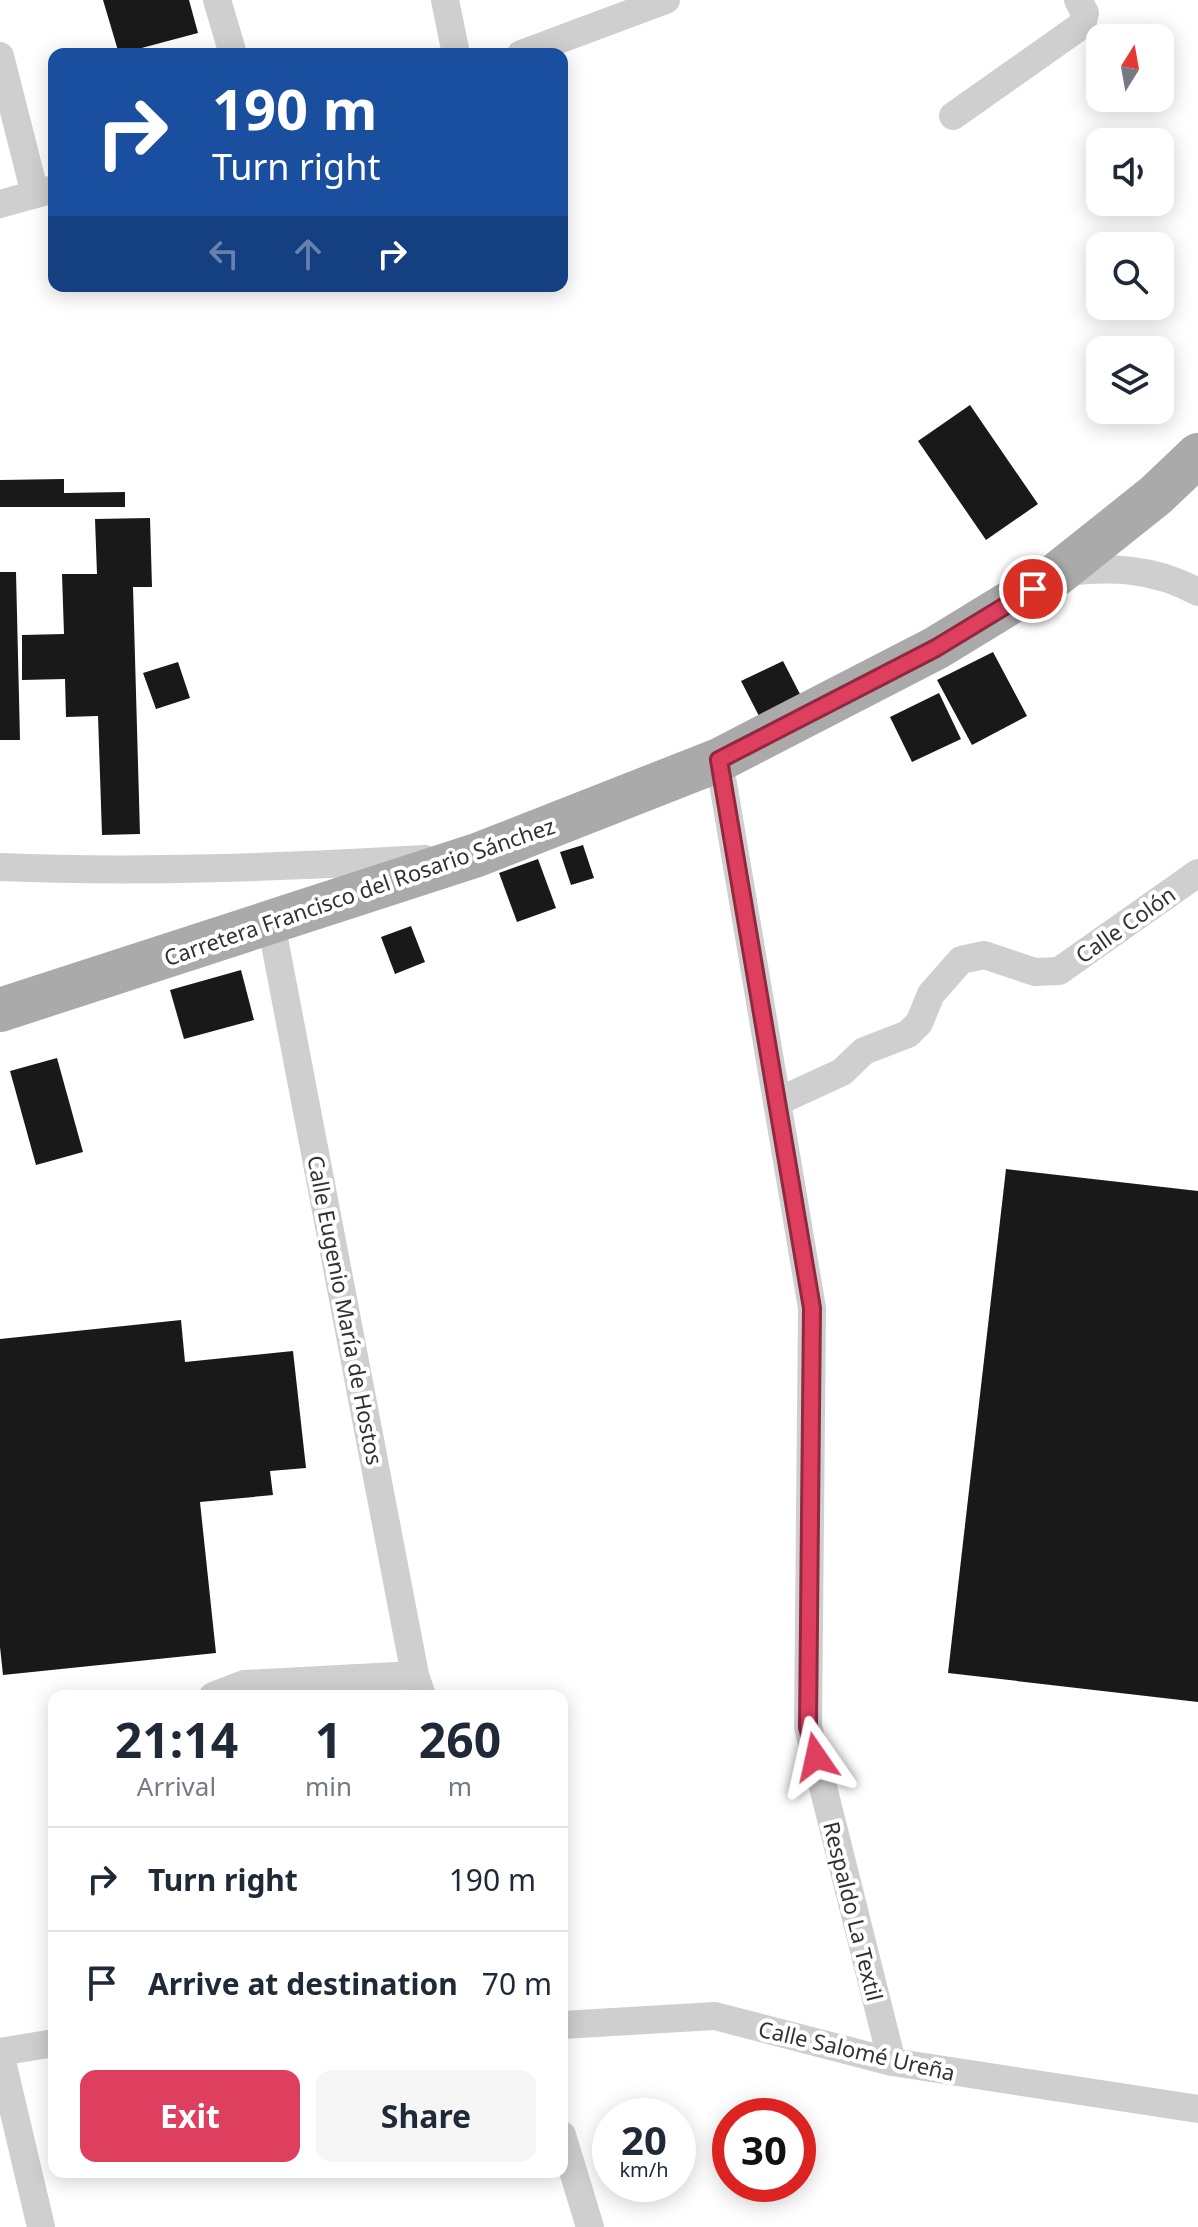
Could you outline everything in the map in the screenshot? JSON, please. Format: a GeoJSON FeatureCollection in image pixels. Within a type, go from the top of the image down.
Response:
{"type":"FeatureCollection","features":[{"type":"Feature","properties":{"kind":"main road","name":"Carretera Francisco del Rosario Sánchez"},"geometry":{"type":"LineString","coordinates":[[0,1010],[477,855],[719,760],[936,648],[1057,574],[1156,495],[1198,455]]}},
{"type":"Feature","properties":{"kind":"street"},"geometry":{"type":"LineString","coordinates":[[217,0],[231,48]]}},
{"type":"Feature","properties":{"kind":"street"},"geometry":{"type":"LineString","coordinates":[[445,0],[455,48]]}},
{"type":"Feature","properties":{"kind":"street"},"geometry":{"type":"LineString","coordinates":[[537,48],[666,0]]}},
{"type":"Feature","properties":{"kind":"street"},"geometry":{"type":"LineString","coordinates":[[953,116],[1082,25],[1085,13],[1078,0]]}},
{"type":"Feature","properties":{"kind":"street"},"geometry":{"type":"LineString","coordinates":[[0,56],[44,191],[0,204]]}},
{"type":"Feature","properties":{"kind":"street"},"geometry":{"type":"LineString","coordinates":[[1057,574],[1094,568],[1133,570],[1173,578],[1198,592]]}},
{"type":"Feature","properties":{"kind":"street","name":"Respaldo La Textil"},"geometry":{"type":"LineString","coordinates":[[719,760],[812,1308],[808,1727],[892,2062]]}},
{"type":"Feature","properties":{"kind":"street"},"geometry":{"type":"LineString","coordinates":[[0,867],[99,872],[183,870],[477,855]]}},
{"type":"Feature","properties":{"kind":"street","name":"Calle Colón"},"geometry":{"type":"LineString","coordinates":[[777,1102],[842,1072],[864,1051],[908,1034],[919,1023],[931,994],[961,960],[984,955],[1035,972],[1059,971],[1198,873]]}},
{"type":"Feature","properties":{"kind":"street","name":"Calle Eugenio María de Hostos"},"geometry":{"type":"LineString","coordinates":[[271,923],[419,1685]]}},
{"type":"Feature","properties":{"kind":"street"},"geometry":{"type":"LineString","coordinates":[[228,1690],[244,1684],[419,1685]]}},
{"type":"Feature","properties":{"kind":"street","name":"Calle Salomé Ureña"},"geometry":{"type":"LineString","coordinates":[[568,2025],[715,2016],[892,2062],[1198,2109]]}},
{"type":"Feature","properties":{"kind":"street"},"geometry":{"type":"LineString","coordinates":[[41,2227],[0,2053],[48,2044]]}},
{"type":"Feature","properties":{"kind":"street"},"geometry":{"type":"LineString","coordinates":[[568,2155],[590,2227]]}},
{"type":"Feature","properties":{"kind":"building"},"geometry":{"type":"Polygon","coordinates":[[[103,0],[189,0],[198,33],[142,48],[117,48],[103,0]]]}},
{"type":"Feature","properties":{"kind":"building"},"geometry":{"type":"Polygon","coordinates":[[[970,405],[1038,504],[986,540],[918,441],[970,405]]]}},
{"type":"Feature","properties":{"kind":"building"},"geometry":{"type":"Polygon","coordinates":[[[64,479],[64,493],[125,492],[125,507],[0,507],[0,480],[64,479]]]}},
{"type":"Feature","properties":{"kind":"building"},"geometry":{"type":"Polygon","coordinates":[[[150,518],[152,587],[133,587],[140,834],[102,835],[98,716],[66,717],[65,679],[22,680],[22,635],[64,634],[62,574],[97,574],[95,519],[150,518]]]}},
{"type":"Feature","properties":{"kind":"building"},"geometry":{"type":"Polygon","coordinates":[[[0,572],[16,572],[20,740],[0,740],[0,572]]]}},
{"type":"Feature","properties":{"kind":"building"},"geometry":{"type":"Polygon","coordinates":[[[993,652],[1027,716],[972,745],[937,680],[993,652]]]}},
{"type":"Feature","properties":{"kind":"building"},"geometry":{"type":"Polygon","coordinates":[[[783,661],[801,696],[759,716],[741,681],[783,661]]]}},
{"type":"Feature","properties":{"kind":"building"},"geometry":{"type":"Polygon","coordinates":[[[178,662],[190,698],[156,709],[143,673],[178,662]]]}},
{"type":"Feature","properties":{"kind":"building"},"geometry":{"type":"Polygon","coordinates":[[[939,693],[961,739],[912,762],[890,717],[939,693]]]}},
{"type":"Feature","properties":{"kind":"building"},"geometry":{"type":"Polygon","coordinates":[[[583,845],[594,878],[571,885],[560,852],[583,845]]]}},
{"type":"Feature","properties":{"kind":"building"},"geometry":{"type":"Polygon","coordinates":[[[538,859],[556,908],[517,922],[499,873],[538,859]]]}},
{"type":"Feature","properties":{"kind":"building"},"geometry":{"type":"Polygon","coordinates":[[[411,926],[425,962],[395,974],[381,937],[411,926]]]}},
{"type":"Feature","properties":{"kind":"building"},"geometry":{"type":"Polygon","coordinates":[[[241,970],[254,1020],[184,1039],[170,990],[241,970]]]}},
{"type":"Feature","properties":{"kind":"building"},"geometry":{"type":"Polygon","coordinates":[[[57,1058],[83,1152],[36,1165],[10,1071],[57,1058]]]}},
{"type":"Feature","properties":{"kind":"building"},"geometry":{"type":"Polygon","coordinates":[[[1006,1169],[1198,1191],[1198,1702],[948,1673],[1006,1169]]]}},
{"type":"Feature","properties":{"kind":"building"},"geometry":{"type":"Polygon","coordinates":[[[181,1320],[185,1362],[293,1351],[306,1468],[270,1471],[273,1495],[200,1502],[216,1653],[3,1675],[0,1647],[0,1339],[181,1320]]]}},
{"type":"Feature","properties":{"kind":"route"},"geometry":{"type":"LineString","coordinates":[[816,1757],[808,1727],[812,1308],[719,760],[936,648],[1033,589]]}}]}
